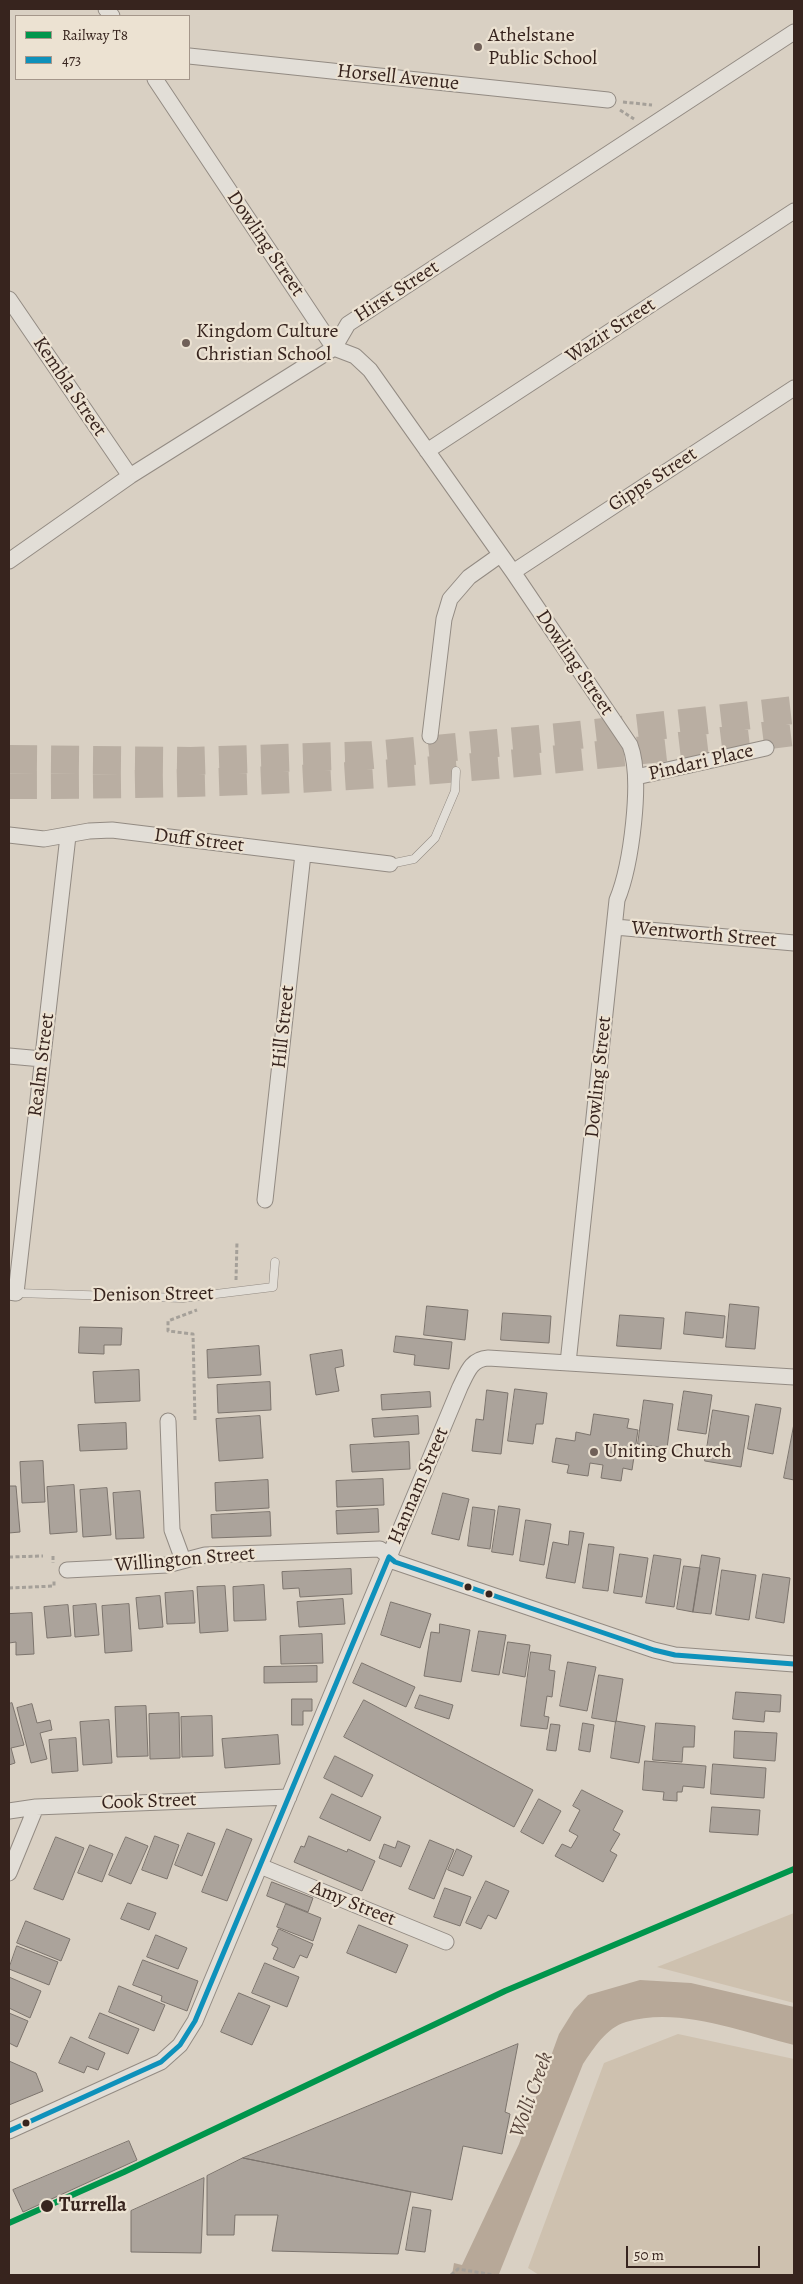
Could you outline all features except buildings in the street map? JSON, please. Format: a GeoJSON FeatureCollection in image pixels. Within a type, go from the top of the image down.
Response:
{"type":"FeatureCollection","features":[{"type":"Feature","properties":{"kind":"street","name":"Hirst Street"},"geometry":{"type":"LineString","coordinates":[[9,561],[130,476],[334,348],[348,324],[794,32]]}},
{"type":"Feature","properties":{"kind":"street","name":"Horsell Avenue"},"geometry":{"type":"LineString","coordinates":[[190,56],[608,100]]}},
{"type":"Feature","properties":{"kind":"street","name":"Dowling Street"},"geometry":{"type":"LineString","coordinates":[[156,80],[334,348],[355,356],[370,370],[513,572],[630,745],[635,757],[634,812],[614,927],[568,1364]]}},
{"type":"Feature","properties":{"kind":"street","name":"Wazir Street"},"geometry":{"type":"LineString","coordinates":[[427,452],[794,211]]}},
{"type":"Feature","properties":{"kind":"street","name":"Kembla Street"},"geometry":{"type":"LineString","coordinates":[[9,299],[130,476]]}},
{"type":"Feature","properties":{"kind":"street","name":"Gipps Street"},"geometry":{"type":"LineString","coordinates":[[513,572],[794,388]]}},
{"type":"Feature","properties":{"kind":"street"},"geometry":{"type":"LineString","coordinates":[[430,736],[444,619],[450,599],[469,577],[500,555]]}},
{"type":"Feature","properties":{"kind":"street","name":"Pindari Place"},"geometry":{"type":"LineString","coordinates":[[636,778],[766,748]]}},
{"type":"Feature","properties":{"kind":"street","name":"Duff Street"},"geometry":{"type":"LineString","coordinates":[[9,835],[44,839],[89,831],[112,830],[390,864]]}},
{"type":"Feature","properties":{"kind":"street","name":"Realm Street"},"geometry":{"type":"LineString","coordinates":[[12,1293],[68,836]]}},
{"type":"Feature","properties":{"kind":"street","name":"Hill Street"},"geometry":{"type":"LineString","coordinates":[[265,1200],[303,854]]}},
{"type":"Feature","properties":{"kind":"street","name":"Wentworth Street"},"geometry":{"type":"LineString","coordinates":[[614,927],[794,943]]}},
{"type":"Feature","properties":{"kind":"street"},"geometry":{"type":"LineString","coordinates":[[9,1056],[42,1060]]}},
{"type":"Feature","properties":{"kind":"street","name":"Hannam Street"},"geometry":{"type":"LineString","coordinates":[[9,2131],[162,2062],[180,2045],[195,2021],[472,1364],[478,1360],[488,1358],[794,1378]]}},
{"type":"Feature","properties":{"kind":"street"},"geometry":{"type":"LineString","coordinates":[[168,1421],[172,1530],[184,1560]]}},
{"type":"Feature","properties":{"kind":"street","name":"Willington Street"},"geometry":{"type":"LineString","coordinates":[[67,1570],[167,1565],[205,1554],[380,1549],[395,1562],[654,1650],[675,1655],[794,1664]]}},
{"type":"Feature","properties":{"kind":"street","name":"Cook Street"},"geometry":{"type":"LineString","coordinates":[[9,1811],[36,1807],[289,1797]]}},
{"type":"Feature","properties":{"kind":"street"},"geometry":{"type":"LineString","coordinates":[[9,1873],[36,1807]]}},
{"type":"Feature","properties":{"kind":"street","name":"Amy Street"},"geometry":{"type":"LineString","coordinates":[[260,1866],[446,1942]]}},
{"type":"Feature","properties":{"kind":"lane"},"geometry":{"type":"LineString","coordinates":[[390,864],[414,859],[435,838],[455,791],[456,771]]}},
{"type":"Feature","properties":{"kind":"lane","name":"Denison Street"},"geometry":{"type":"LineString","coordinates":[[12,1293],[183,1298],[235,1292],[273,1287],[275,1262]]}},
{"type":"Feature","properties":{"kind":"path"},"geometry":{"type":"LineString","coordinates":[[608,100],[679,108]]}},
{"type":"Feature","properties":{"kind":"path"},"geometry":{"type":"LineString","coordinates":[[608,100],[647,129]]}},
{"type":"Feature","properties":{"kind":"path"},"geometry":{"type":"LineString","coordinates":[[236,1280],[237,1241]]}},
{"type":"Feature","properties":{"kind":"path"},"geometry":{"type":"LineString","coordinates":[[168,1321],[168,1331],[193,1334],[195,1420]]}},
{"type":"Feature","properties":{"kind":"path"},"geometry":{"type":"LineString","coordinates":[[9,1558],[43,1556]]}},
{"type":"Feature","properties":{"kind":"path"},"geometry":{"type":"LineString","coordinates":[[9,1588],[41,1586]]}},
{"type":"Feature","properties":{"kind":"path"},"geometry":{"type":"LineString","coordinates":[[450,2275],[458,2269],[494,2275]]}},
{"type":"Feature","properties":{"kind":"shaded area"},"geometry":{"type":"Polygon","coordinates":[[[794,1913],[794,2003],[657,1967],[794,1913]]]}},
{"type":"Feature","properties":{"kind":"shaded area"},"geometry":{"type":"Polygon","coordinates":[[[640,1980],[691,1983],[794,2007],[794,2045],[710,2023],[667,2017],[646,2018],[626,2022],[612,2029],[601,2039],[583,2064],[499,2274],[505,2275],[452,2275],[454,2263],[462,2265],[519,2144],[559,2034],[574,2010],[588,1995],[640,1980]]]}},
{"type":"Feature","properties":{"kind":"shaded area"},"geometry":{"type":"Polygon","coordinates":[[[678,2034],[794,2059],[794,2275],[539,2275],[528,2268],[604,2063],[678,2034]]]}},
{"type":"Feature","properties":{"kind":"tunnel"},"geometry":{"type":"LineString","coordinates":[[9,759],[191,761],[372,755],[570,736],[794,710]]}},
{"type":"Feature","properties":{"kind":"tunnel"},"geometry":{"type":"LineString","coordinates":[[9,785],[187,783],[365,775],[580,757],[794,732]]}},
{"type":"Feature","properties":{"kind":"rail line","name":"T8"},"geometry":{"type":"LineString","coordinates":[[9,2223],[124,2172],[505,1991],[794,1869]]}},
{"type":"Feature","properties":{"kind":"transit line","name":"473"},"geometry":{"type":"LineString","coordinates":[[389,1557],[395,1562],[654,1650],[675,1655],[794,1664]]}},
{"type":"Feature","properties":{"kind":"transit line","name":"473"},"geometry":{"type":"LineString","coordinates":[[9,2131],[161,2062],[180,2045],[195,2021],[389,1557]]}},
{"type":"Feature","properties":{"kind":"place","name":"Athelstane Public School"},"geometry":{"type":"Point","coordinates":[478,47]}},
{"type":"Feature","properties":{"kind":"place","name":"Kingdom Culture Christian School"},"geometry":{"type":"Point","coordinates":[186,343]}},
{"type":"Feature","properties":{"kind":"place","name":"Uniting Church"},"geometry":{"type":"Point","coordinates":[594,1452]}},
{"type":"Feature","properties":{"kind":"place","name":"Turrella"},"geometry":{"type":"Point","coordinates":[47,2206]}},
{"type":"Feature","properties":{"kind":"water label","name":"Wolli Creek"},"geometry":{"type":"Point","coordinates":[532,2095]}}]}
